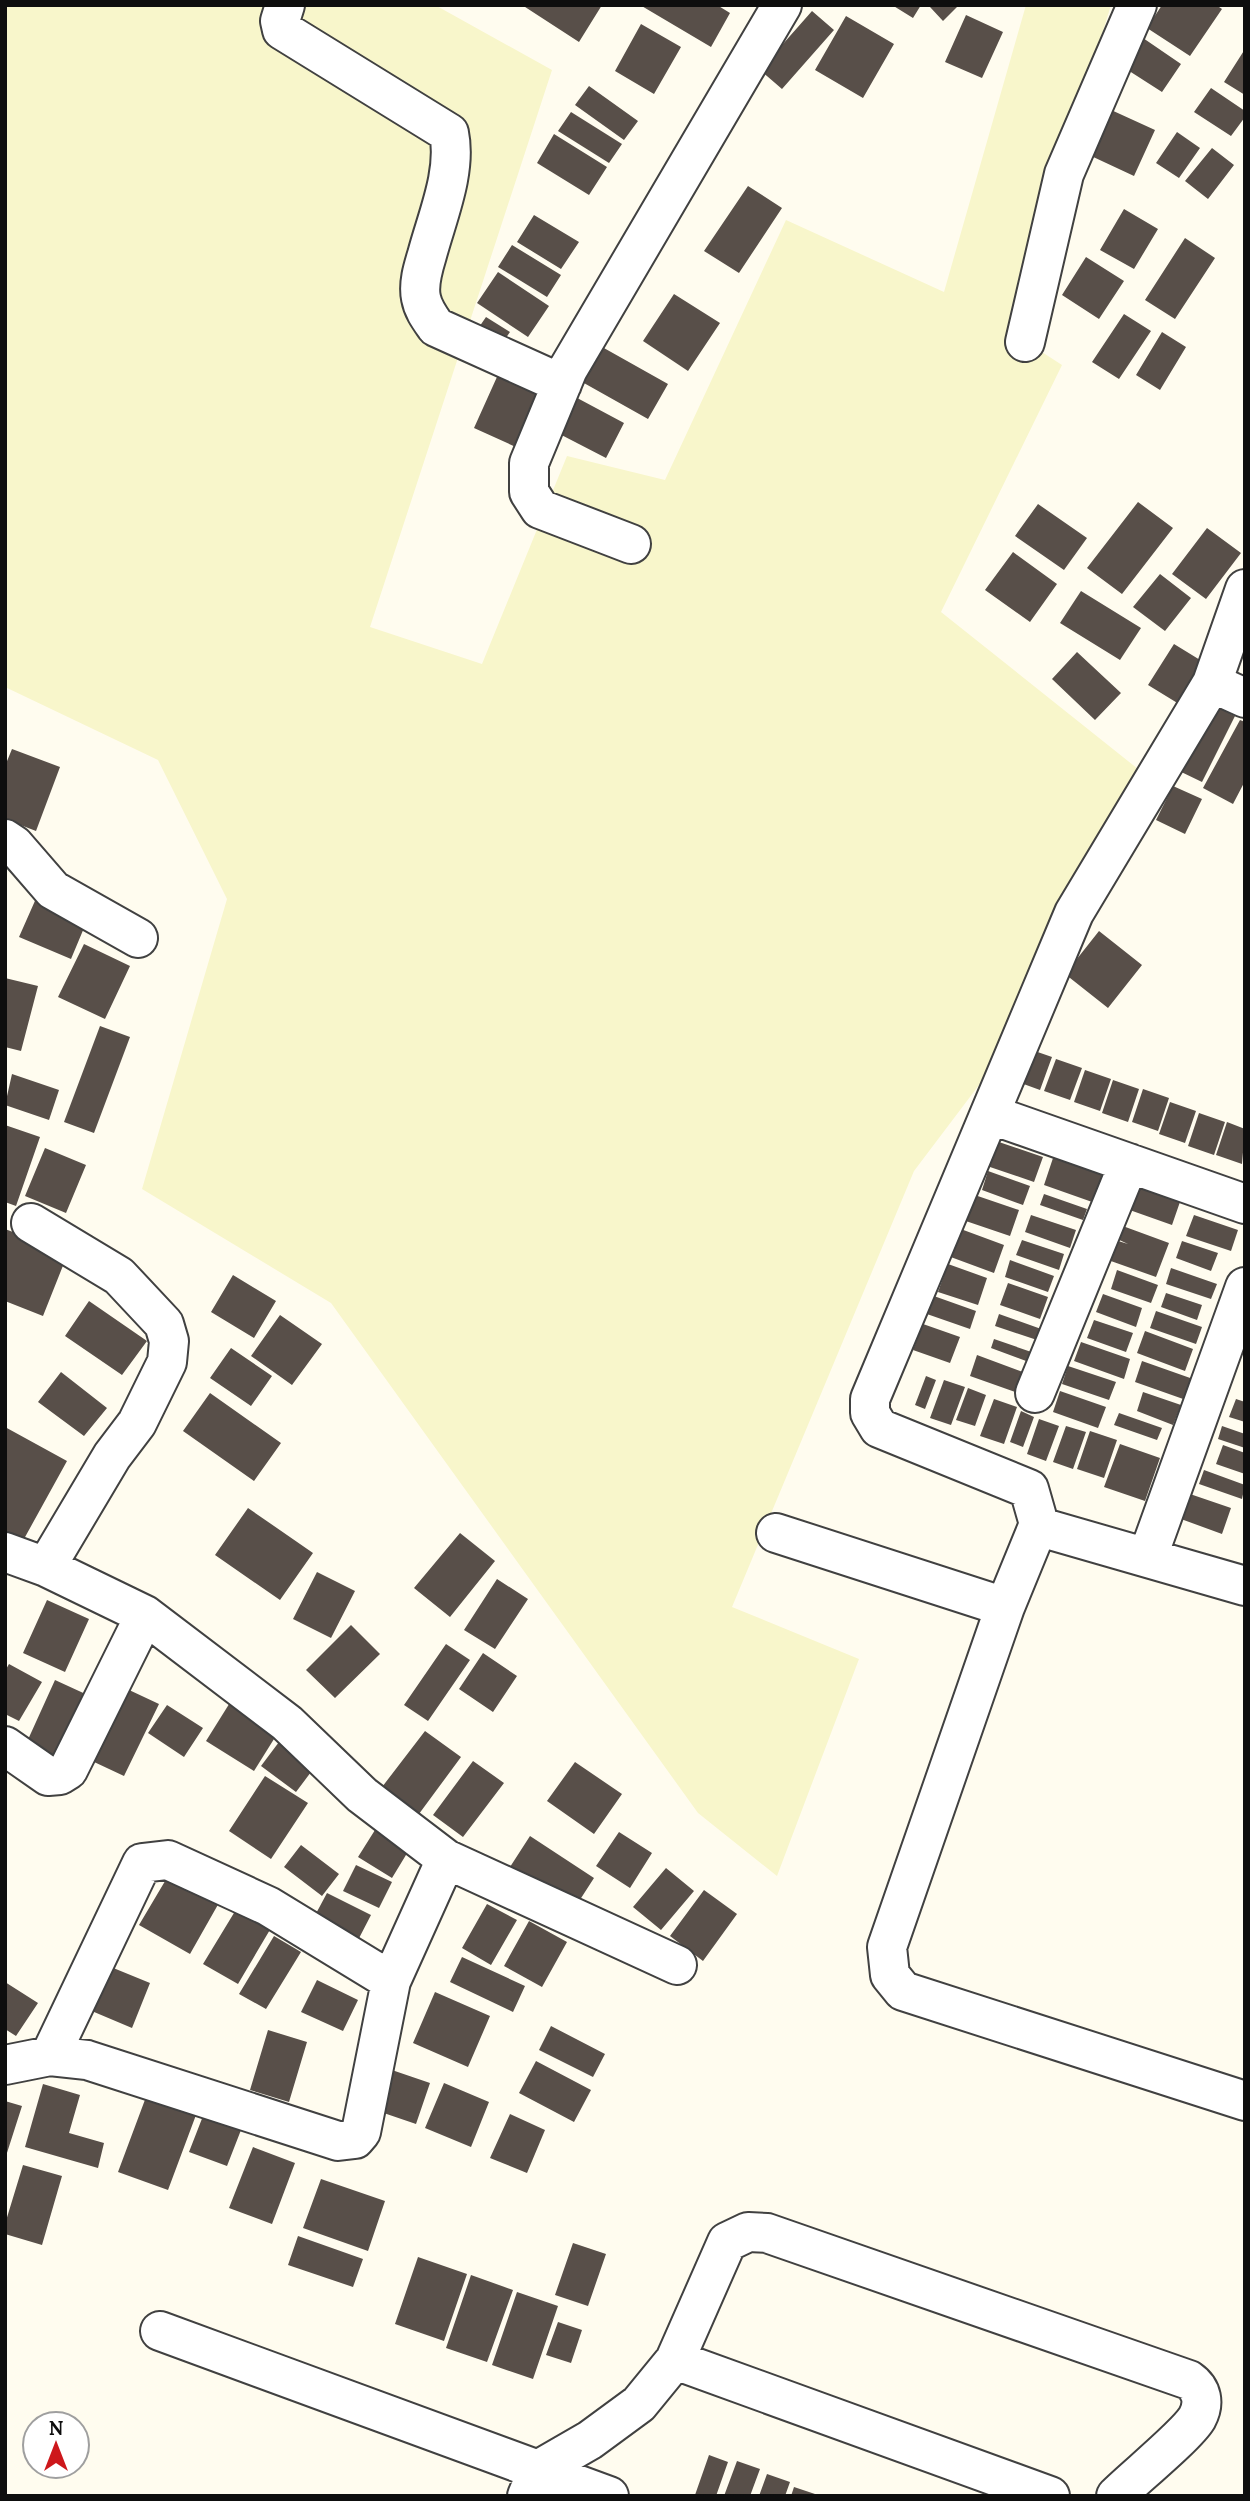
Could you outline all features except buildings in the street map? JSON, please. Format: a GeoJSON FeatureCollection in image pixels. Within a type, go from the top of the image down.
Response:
{"type":"FeatureCollection","features":[{"type":"Feature","properties":{"kind":"street"},"geometry":{"type":"LineString","coordinates":[[285,5],[280,21],[282,30],[449,132],[450,166],[422,272],[420,294],[424,310],[436,327],[562,384]]}},
{"type":"Feature","properties":{"kind":"street"},"geometry":{"type":"LineString","coordinates":[[631,544],[540,509],[532,500],[528,483],[529,463],[562,384],[782,5]]}},
{"type":"Feature","properties":{"kind":"street"},"geometry":{"type":"LineString","coordinates":[[1025,342],[1064,174],[1137,5]]}},
{"type":"Feature","properties":{"kind":"street"},"geometry":{"type":"LineString","coordinates":[[1245,589],[1229,691],[1074,913],[992,1115],[870,1399],[870,1413],[878,1429],[1028,1489],[1039,1524],[1005,1607],[887,1947],[890,1975],[903,1991],[1245,2101]]}},
{"type":"Feature","properties":{"kind":"street"},"geometry":{"type":"LineString","coordinates":[[5,839],[14,845],[53,890],[138,938]]}},
{"type":"Feature","properties":{"kind":"street"},"geometry":{"type":"LineString","coordinates":[[992,1115],[1245,1204]]}},
{"type":"Feature","properties":{"kind":"street"},"geometry":{"type":"LineString","coordinates":[[1035,1393],[1129,1163]]}},
{"type":"Feature","properties":{"kind":"street"},"geometry":{"type":"LineString","coordinates":[[31,1223],[119,1276],[164,1324],[169,1341],[167,1362],[137,1423],[106,1467],[46,1567]]}},
{"type":"Feature","properties":{"kind":"street"},"geometry":{"type":"LineString","coordinates":[[1148,1556],[1245,1287]]}},
{"type":"Feature","properties":{"kind":"street"},"geometry":{"type":"LineString","coordinates":[[1039,1524],[1245,1586]]}},
{"type":"Feature","properties":{"kind":"street"},"geometry":{"type":"LineString","coordinates":[[776,1532],[1005,1607]]}},
{"type":"Feature","properties":{"kind":"street"},"geometry":{"type":"LineString","coordinates":[[5,1552],[46,1567],[145,1615],[287,1723],[362,1795],[446,1860],[677,1965]]}},
{"type":"Feature","properties":{"kind":"street"},"geometry":{"type":"LineString","coordinates":[[5,1746],[48,1776],[60,1775],[68,1770],[145,1615]]}},
{"type":"Feature","properties":{"kind":"street"},"geometry":{"type":"LineString","coordinates":[[50,2056],[138,1868],[149,1861],[168,1860],[268,1906],[391,1980]]}},
{"type":"Feature","properties":{"kind":"street"},"geometry":{"type":"LineString","coordinates":[[5,2065],[50,2056],[87,2060],[338,2141],[355,2140],[361,2132],[391,1980],[446,1860]]}},
{"type":"Feature","properties":{"kind":"street"},"geometry":{"type":"LineString","coordinates":[[533,2483],[639,2404],[675,2360],[727,2242],[748,2232],[766,2233],[1189,2380],[1197,2386],[1202,2399],[1196,2420],[1116,2496]]}},
{"type":"Feature","properties":{"kind":"street"},"geometry":{"type":"LineString","coordinates":[[160,2331],[533,2483],[609,2496]]}},
{"type":"Feature","properties":{"kind":"street"},"geometry":{"type":"LineString","coordinates":[[675,2360],[1050,2496]]}},
{"type":"Feature","properties":{"kind":"shaded area"},"geometry":{"type":"Polygon","coordinates":[[[5,5],[435,5],[552,70],[370,627],[482,664],[567,456],[665,480],[786,220],[944,292],[1026,5],[1111,5],[1011,332],[1062,365],[941,612],[1138,769],[1010,1044],[914,1171],[732,1607],[859,1659],[777,1876],[698,1813],[331,1303],[142,1189],[227,899],[158,760],[5,687],[5,5]]]}}]}
